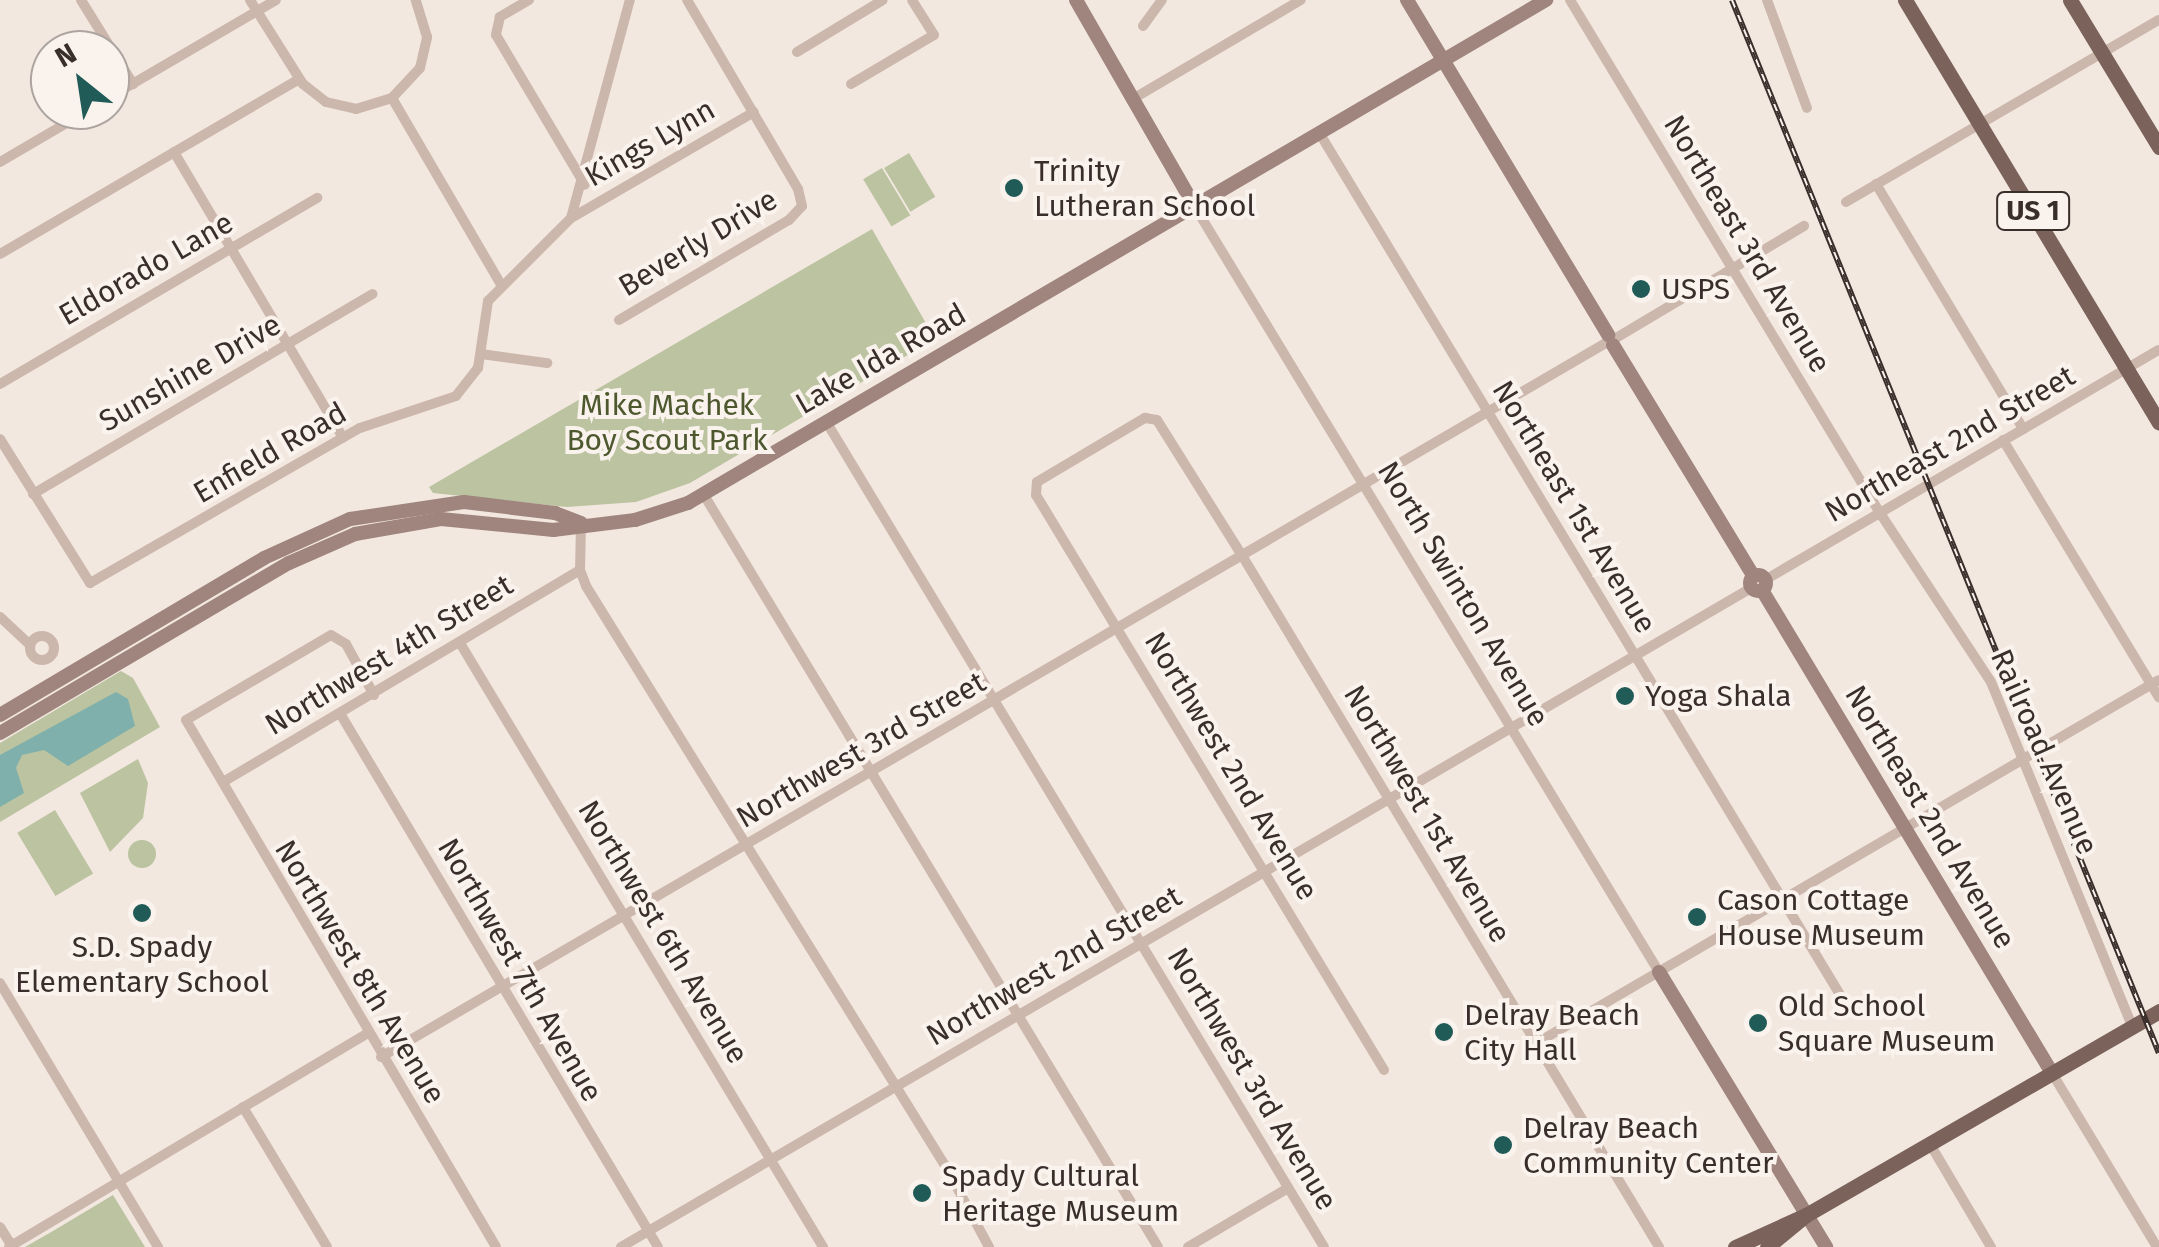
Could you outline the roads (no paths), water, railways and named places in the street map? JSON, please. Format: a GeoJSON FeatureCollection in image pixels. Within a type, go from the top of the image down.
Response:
{"type":"FeatureCollection","features":[{"type":"Feature","properties":{"kind":"main road","name":"US 1"},"geometry":{"type":"LineString","coordinates":[[1906,0],[2159,422]]}},
{"type":"Feature","properties":{"kind":"main road"},"geometry":{"type":"LineString","coordinates":[[2070,0],[2159,147]]}},
{"type":"Feature","properties":{"kind":"main road"},"geometry":{"type":"LineString","coordinates":[[1735,1247],[1806,1214],[2159,1011]]}},
{"type":"Feature","properties":{"kind":"main road"},"geometry":{"type":"LineString","coordinates":[[1767,1247],[1806,1214]]}},
{"type":"Feature","properties":{"kind":"street"},"geometry":{"type":"LineString","coordinates":[[81,0],[133,84]]}},
{"type":"Feature","properties":{"kind":"street"},"geometry":{"type":"LineString","coordinates":[[250,0],[299,78],[340,107],[363,109],[392,98],[409,85],[426,48],[416,0]]}},
{"type":"Feature","properties":{"kind":"street"},"geometry":{"type":"LineString","coordinates":[[130,86],[276,0]]}},
{"type":"Feature","properties":{"kind":"street"},"geometry":{"type":"LineString","coordinates":[[530,0],[495,24],[585,185]]}},
{"type":"Feature","properties":{"kind":"street","name":"Enfield Road"},"geometry":{"type":"LineString","coordinates":[[33,494],[90,583],[343,438],[456,396],[482,354],[482,312],[502,286],[571,218],[585,185],[630,0]]}},
{"type":"Feature","properties":{"kind":"street"},"geometry":{"type":"LineString","coordinates":[[687,0],[754,112]]}},
{"type":"Feature","properties":{"kind":"street"},"geometry":{"type":"LineString","coordinates":[[797,52],[883,0]]}},
{"type":"Feature","properties":{"kind":"street"},"geometry":{"type":"LineString","coordinates":[[851,84],[934,35],[912,0]]}},
{"type":"Feature","properties":{"kind":"street","name":"North Swinton Avenue"},"geometry":{"type":"LineString","coordinates":[[1076,0],[1195,207],[1826,1247]]}},
{"type":"Feature","properties":{"kind":"street"},"geometry":{"type":"LineString","coordinates":[[1143,26],[1162,0]]}},
{"type":"Feature","properties":{"kind":"street"},"geometry":{"type":"LineString","coordinates":[[1132,100],[1301,0]]}},
{"type":"Feature","properties":{"kind":"street","name":"Northeast 2nd Avenue"},"geometry":{"type":"LineString","coordinates":[[1406,0],[2052,1073]]}},
{"type":"Feature","properties":{"kind":"street","name":"Lake Ida Road"},"geometry":{"type":"LineString","coordinates":[[0,733],[290,562],[355,534],[420,520],[553,530],[648,517],[704,495],[1546,0]]}},
{"type":"Feature","properties":{"kind":"street","name":"Northeast 3rd Avenue"},"geometry":{"type":"LineString","coordinates":[[1570,0],[1880,514]]}},
{"type":"Feature","properties":{"kind":"street"},"geometry":{"type":"LineString","coordinates":[[1766,0],[1808,108]]}},
{"type":"Feature","properties":{"kind":"street"},"geometry":{"type":"LineString","coordinates":[[1846,202],[2159,20]]}},
{"type":"Feature","properties":{"kind":"street"},"geometry":{"type":"LineString","coordinates":[[0,254],[299,78]]}},
{"type":"Feature","properties":{"kind":"street"},"geometry":{"type":"LineString","coordinates":[[392,98],[502,286]]}},
{"type":"Feature","properties":{"kind":"street","name":"Beverly Drive"},"geometry":{"type":"LineString","coordinates":[[619,320],[790,220],[802,206],[754,112]]}},
{"type":"Feature","properties":{"kind":"street","name":"Kings Lynn"},"geometry":{"type":"LineString","coordinates":[[571,218],[754,112]]}},
{"type":"Feature","properties":{"kind":"street"},"geometry":{"type":"LineString","coordinates":[[0,162],[54,130]]}},
{"type":"Feature","properties":{"kind":"street","name":"Northeast 1st Avenue"},"geometry":{"type":"LineString","coordinates":[[1320,134],[1848,1008]]}},
{"type":"Feature","properties":{"kind":"street"},"geometry":{"type":"LineString","coordinates":[[174,152],[343,438]]}},
{"type":"Feature","properties":{"kind":"street"},"geometry":{"type":"LineString","coordinates":[[1876,184],[2023,429]]}},
{"type":"Feature","properties":{"kind":"street","name":"Eldorado Lane"},"geometry":{"type":"LineString","coordinates":[[0,384],[317,198]]}},
{"type":"Feature","properties":{"kind":"street","name":"Northwest 3rd Street"},"geometry":{"type":"LineString","coordinates":[[381,1057],[1120,629],[1804,226]]}},
{"type":"Feature","properties":{"kind":"street","name":"Sunshine Drive"},"geometry":{"type":"LineString","coordinates":[[33,494],[374,294]]}},
{"type":"Feature","properties":{"kind":"street","name":"Northeast 2nd Street"},"geometry":{"type":"LineString","coordinates":[[1512,728],[2159,350]]}},
{"type":"Feature","properties":{"kind":"street"},"geometry":{"type":"LineString","coordinates":[[482,354],[547,363]]}},
{"type":"Feature","properties":{"kind":"street","name":"Northwest 1st Avenue"},"geometry":{"type":"LineString","coordinates":[[1034,488],[1144,418],[1157,420],[1659,1247]]}},
{"type":"Feature","properties":{"kind":"street","name":"Northwest 3rd Avenue"},"geometry":{"type":"LineString","coordinates":[[827,423],[1324,1247]]}},
{"type":"Feature","properties":{"kind":"street"},"geometry":{"type":"LineString","coordinates":[[0,440],[33,494]]}},
{"type":"Feature","properties":{"kind":"street"},"geometry":{"type":"LineString","coordinates":[[2003,440],[2155,682],[2159,698]]}},
{"type":"Feature","properties":{"kind":"street","name":"Northwest 2nd Avenue"},"geometry":{"type":"LineString","coordinates":[[1034,488],[1384,1070]]}},
{"type":"Feature","properties":{"kind":"street"},"geometry":{"type":"LineString","coordinates":[[704,495],[1158,1247]]}},
{"type":"Feature","properties":{"kind":"street","name":"Lake Ida Road"},"geometry":{"type":"LineString","coordinates":[[0,715],[282,548],[350,518],[442,502],[506,506],[581,524]]}},
{"type":"Feature","properties":{"kind":"street","name":"Railroad Avenue"},"geometry":{"type":"LineString","coordinates":[[1880,514],[1991,682],[2132,1026]]}},
{"type":"Feature","properties":{"kind":"street"},"geometry":{"type":"LineString","coordinates":[[581,524],[580,570],[989,1247]]}},
{"type":"Feature","properties":{"kind":"street"},"geometry":{"type":"LineString","coordinates":[[282,548],[290,562]]}},
{"type":"Feature","properties":{"kind":"street","name":"Northwest 4th Street"},"geometry":{"type":"LineString","coordinates":[[223,782],[580,570]]}},
{"type":"Feature","properties":{"kind":"street"},"geometry":{"type":"LineString","coordinates":[[0,617],[30,645]]}},
{"type":"Feature","properties":{"kind":"street"},"geometry":{"type":"LineString","coordinates":[[130,656],[142,630]]}},
{"type":"Feature","properties":{"kind":"street","name":"Northwest 8th Avenue"},"geometry":{"type":"LineString","coordinates":[[374,695],[346,644],[331,634],[186,720],[367,1034],[496,1247]]}},
{"type":"Feature","properties":{"kind":"street","name":"Northwest 6th Avenue"},"geometry":{"type":"LineString","coordinates":[[460,643],[823,1247]]}},
{"type":"Feature","properties":{"kind":"street"},"geometry":{"type":"LineString","coordinates":[[1534,1044],[2155,682]]}},
{"type":"Feature","properties":{"kind":"street","name":"Northwest 7th Avenue"},"geometry":{"type":"LineString","coordinates":[[341,715],[658,1247]]}},
{"type":"Feature","properties":{"kind":"street","name":"Northwest 2nd Street"},"geometry":{"type":"LineString","coordinates":[[621,1247],[1512,728]]}},
{"type":"Feature","properties":{"kind":"street"},"geometry":{"type":"LineString","coordinates":[[0,983],[158,1247]]}},
{"type":"Feature","properties":{"kind":"street"},"geometry":{"type":"LineString","coordinates":[[0,1227],[10,1246],[367,1034]]}},
{"type":"Feature","properties":{"kind":"street"},"geometry":{"type":"LineString","coordinates":[[2052,1073],[2157,1247]]}},
{"type":"Feature","properties":{"kind":"street"},"geometry":{"type":"LineString","coordinates":[[243,1107],[326,1247]]}},
{"type":"Feature","properties":{"kind":"street"},"geometry":{"type":"LineString","coordinates":[[1930,1144],[1992,1247]]}},
{"type":"Feature","properties":{"kind":"street"},"geometry":{"type":"LineString","coordinates":[[1188,1247],[1288,1188]]}},
{"type":"Feature","properties":{"kind":"water"},"geometry":{"type":"Polygon","coordinates":[[[116,692],[128,699],[135,726],[68,766],[44,750],[22,755],[16,768],[24,793],[0,807],[0,755],[116,692]]]}},
{"type":"Feature","properties":{"kind":"railway"},"geometry":{"type":"LineString","coordinates":[[1732,0],[2159,1053]]}},
{"type":"Feature","properties":{"kind":"place","name":"Trinity Lutheran School"},"geometry":{"type":"Point","coordinates":[1014,188]}},
{"type":"Feature","properties":{"kind":"place","name":"USPS"},"geometry":{"type":"Point","coordinates":[1641,289]}},
{"type":"Feature","properties":{"kind":"place","name":"Yoga Shala"},"geometry":{"type":"Point","coordinates":[1625,696]}},
{"type":"Feature","properties":{"kind":"place","name":"S.D. Spady Elementary School"},"geometry":{"type":"Point","coordinates":[142,913]}},
{"type":"Feature","properties":{"kind":"place","name":"Cason Cottage House Museum"},"geometry":{"type":"Point","coordinates":[1697,917]}},
{"type":"Feature","properties":{"kind":"place","name":"Old School Square Museum"},"geometry":{"type":"Point","coordinates":[1758,1023]}},
{"type":"Feature","properties":{"kind":"place","name":"Delray Beach City Hall"},"geometry":{"type":"Point","coordinates":[1444,1032]}},
{"type":"Feature","properties":{"kind":"place","name":"Delray Beach Community Center"},"geometry":{"type":"Point","coordinates":[1503,1145]}},
{"type":"Feature","properties":{"kind":"place","name":"Spady Cultural Heritage Museum"},"geometry":{"type":"Point","coordinates":[922,1193]}},
{"type":"Feature","properties":{"kind":"park label","name":"Mike Machek Boy Scout Park"},"geometry":{"type":"Point","coordinates":[667,422]}}]}
